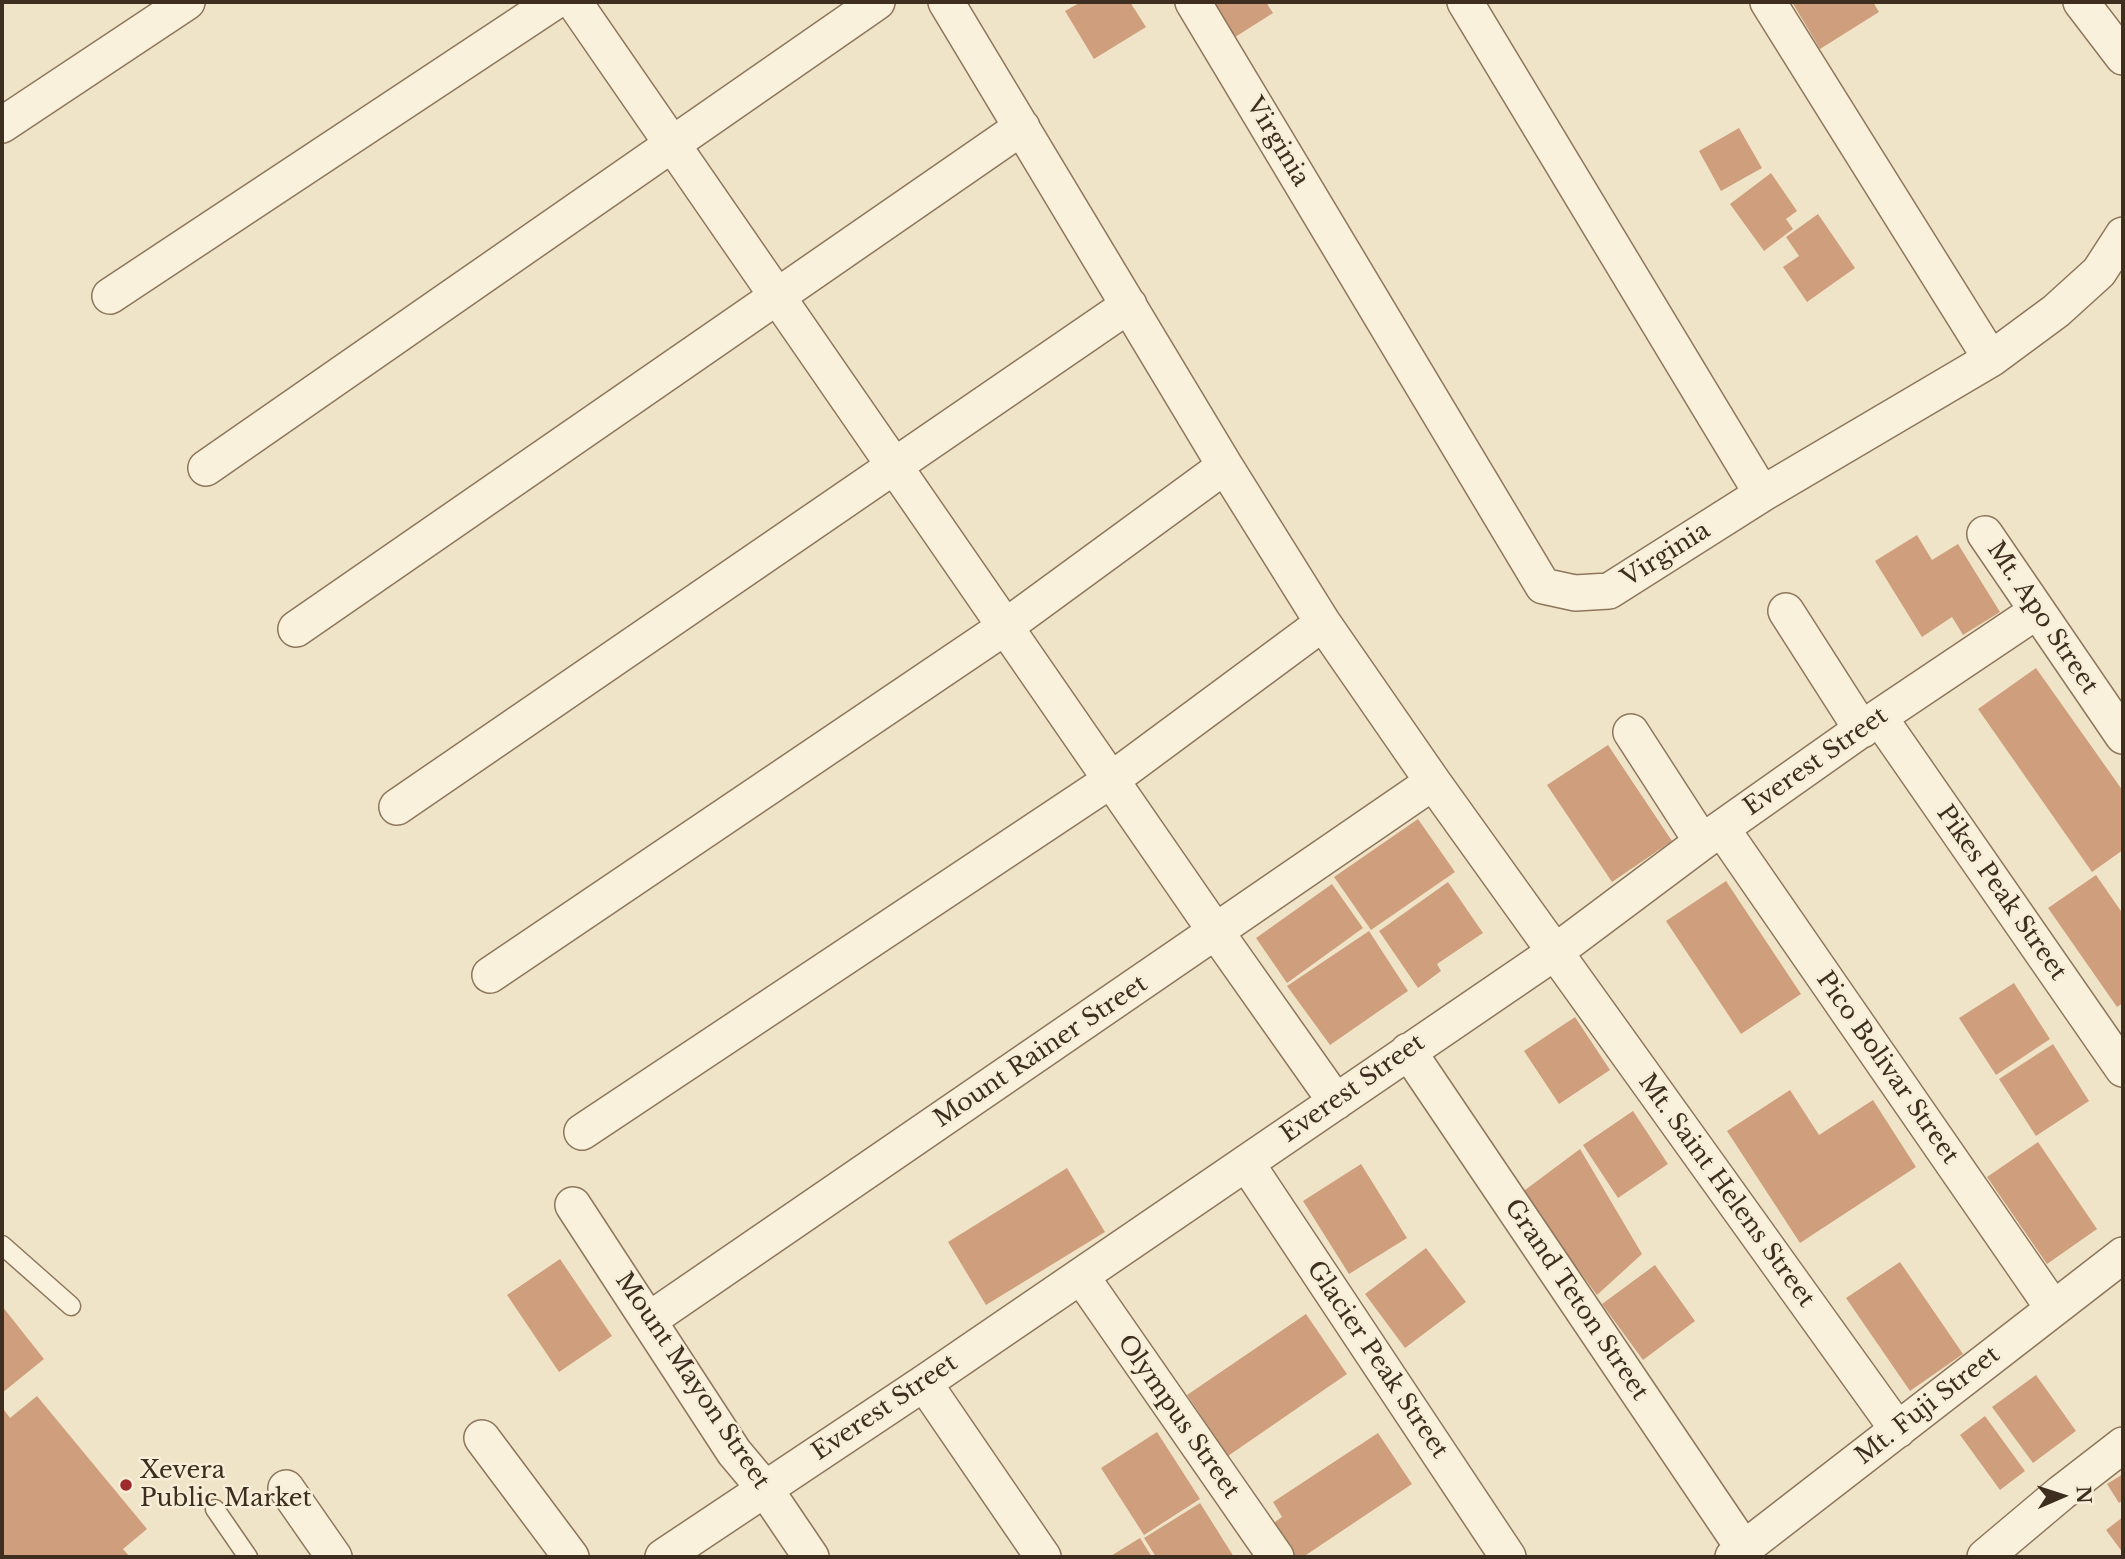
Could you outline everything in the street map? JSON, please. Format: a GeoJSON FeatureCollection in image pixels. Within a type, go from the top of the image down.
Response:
{"type":"FeatureCollection","features":[{"type":"Feature","properties":{"kind":"street"},"geometry":{"type":"LineString","coordinates":[[2,125],[187,2]]}},
{"type":"Feature","properties":{"kind":"street"},"geometry":{"type":"LineString","coordinates":[[110,296],[554,2]]}},
{"type":"Feature","properties":{"kind":"street"},"geometry":{"type":"LineString","coordinates":[[574,2],[1216,933],[1336,1102]]}},
{"type":"Feature","properties":{"kind":"street"},"geometry":{"type":"LineString","coordinates":[[206,468],[877,2]]}},
{"type":"Feature","properties":{"kind":"street","name":"Mt. Saint Helens Street"},"geometry":{"type":"LineString","coordinates":[[946,2],[1225,466],[1323,623],[1433,782],[1898,1430]]}},
{"type":"Feature","properties":{"kind":"street","name":"Virginia"},"geometry":{"type":"LineString","coordinates":[[1193,2],[1543,586],[1575,593],[1609,591],[1762,494]]}},
{"type":"Feature","properties":{"kind":"street"},"geometry":{"type":"LineString","coordinates":[[1465,2],[1762,494],[1991,359],[2056,311],[2099,272],[2123,235]]}},
{"type":"Feature","properties":{"kind":"street"},"geometry":{"type":"LineString","coordinates":[[1768,2],[1991,359]]}},
{"type":"Feature","properties":{"kind":"street"},"geometry":{"type":"LineString","coordinates":[[2081,2],[2123,57]]}},
{"type":"Feature","properties":{"kind":"street"},"geometry":{"type":"LineString","coordinates":[[296,629],[1022,127]]}},
{"type":"Feature","properties":{"kind":"street"},"geometry":{"type":"LineString","coordinates":[[397,807],[1129,305]]}},
{"type":"Feature","properties":{"kind":"street"},"geometry":{"type":"LineString","coordinates":[[491,975],[1005,627],[1225,466]]}},
{"type":"Feature","properties":{"kind":"street","name":"Mt. Apo Street"},"geometry":{"type":"LineString","coordinates":[[1984,534],[2123,736]]}},
{"type":"Feature","properties":{"kind":"street","name":"Pikes Peak Street"},"geometry":{"type":"LineString","coordinates":[[1786,611],[2123,1069]]}},
{"type":"Feature","properties":{"kind":"street","name":"Everest Street"},"geometry":{"type":"LineString","coordinates":[[663,1557],[1247,1164],[1555,952],[1870,723],[2037,611]]}},
{"type":"Feature","properties":{"kind":"street"},"geometry":{"type":"LineString","coordinates":[[582,1132],[1111,780],[1323,623]]}},
{"type":"Feature","properties":{"kind":"street","name":"Pico Bolivar Street"},"geometry":{"type":"LineString","coordinates":[[1631,732],[1712,836],[2053,1308]]}},
{"type":"Feature","properties":{"kind":"street","name":"Mount Rainer Street"},"geometry":{"type":"LineString","coordinates":[[649,1320],[1433,782]]}},
{"type":"Feature","properties":{"kind":"street","name":"Grand Teton Street"},"geometry":{"type":"LineString","coordinates":[[1408,1051],[1738,1553]]}},
{"type":"Feature","properties":{"kind":"street","name":"Glacier Peak Street"},"geometry":{"type":"LineString","coordinates":[[1247,1164],[1508,1557]]}},
{"type":"Feature","properties":{"kind":"street","name":"Mount Mayon Street"},"geometry":{"type":"LineString","coordinates":[[573,1205],[734,1452],[765,1489],[811,1557]]}},
{"type":"Feature","properties":{"kind":"street","name":"Mt. Fuji Street"},"geometry":{"type":"LineString","coordinates":[[1738,1553],[2123,1255]]}},
{"type":"Feature","properties":{"kind":"street","name":"Olympus Street"},"geometry":{"type":"LineString","coordinates":[[1081,1276],[1276,1557]]}},
{"type":"Feature","properties":{"kind":"street"},"geometry":{"type":"LineString","coordinates":[[923,1383],[1043,1557]]}},
{"type":"Feature","properties":{"kind":"street"},"geometry":{"type":"LineString","coordinates":[[482,1438],[571,1557]]}},
{"type":"Feature","properties":{"kind":"street"},"geometry":{"type":"LineString","coordinates":[[1985,1557],[2061,1493],[2123,1446]]}},
{"type":"Feature","properties":{"kind":"street"},"geometry":{"type":"LineString","coordinates":[[286,1488],[334,1557]]}},
{"type":"Feature","properties":{"kind":"lane"},"geometry":{"type":"LineString","coordinates":[[2,1245],[71,1306]]}},
{"type":"Feature","properties":{"kind":"lane"},"geometry":{"type":"LineString","coordinates":[[215,1509],[248,1557]]}},
{"type":"Feature","properties":{"kind":"building"},"geometry":{"type":"Polygon","coordinates":[[[1081,2],[1130,2],[1146,27],[1094,59],[1065,11],[1081,2]]]}},
{"type":"Feature","properties":{"kind":"building"},"geometry":{"type":"Polygon","coordinates":[[[1209,2],[1266,2],[1273,13],[1232,39],[1209,2]]]}},
{"type":"Feature","properties":{"kind":"building"},"geometry":{"type":"Polygon","coordinates":[[[1792,2],[1873,2],[1879,12],[1820,49],[1792,2]]]}},
{"type":"Feature","properties":{"kind":"building"},"geometry":{"type":"Polygon","coordinates":[[[1739,128],[1762,168],[1721,191],[1699,151],[1739,128]]]}},
{"type":"Feature","properties":{"kind":"building"},"geometry":{"type":"Polygon","coordinates":[[[1771,173],[1797,211],[1786,219],[1793,229],[1764,251],[1730,204],[1771,173]]]}},
{"type":"Feature","properties":{"kind":"building"},"geometry":{"type":"Polygon","coordinates":[[[1818,214],[1855,268],[1807,302],[1783,267],[1799,256],[1786,237],[1818,214]]]}},
{"type":"Feature","properties":{"kind":"building"},"geometry":{"type":"Polygon","coordinates":[[[1917,535],[1932,560],[1958,544],[2000,612],[1963,635],[1952,617],[1922,637],[1875,561],[1917,535]]]}},
{"type":"Feature","properties":{"kind":"building"},"geometry":{"type":"Polygon","coordinates":[[[2036,668],[2123,791],[2123,850],[2092,872],[1978,709],[2036,668]]]}},
{"type":"Feature","properties":{"kind":"building"},"geometry":{"type":"Polygon","coordinates":[[[1608,745],[1672,841],[1612,882],[1547,785],[1608,745]]]}},
{"type":"Feature","properties":{"kind":"building"},"geometry":{"type":"Polygon","coordinates":[[[1418,819],[1455,872],[1371,930],[1334,877],[1418,819]]]}},
{"type":"Feature","properties":{"kind":"building"},"geometry":{"type":"Polygon","coordinates":[[[2096,875],[2123,914],[2123,1003],[2117,1007],[2048,908],[2096,875]]]}},
{"type":"Feature","properties":{"kind":"building"},"geometry":{"type":"Polygon","coordinates":[[[1726,881],[1801,994],[1741,1034],[1666,921],[1726,881]]]}},
{"type":"Feature","properties":{"kind":"building"},"geometry":{"type":"Polygon","coordinates":[[[1448,882],[1483,933],[1437,964],[1441,971],[1418,988],[1379,931],[1448,882]]]}},
{"type":"Feature","properties":{"kind":"building"},"geometry":{"type":"Polygon","coordinates":[[[1332,884],[1363,928],[1287,983],[1256,938],[1332,884]]]}},
{"type":"Feature","properties":{"kind":"building"},"geometry":{"type":"Polygon","coordinates":[[[1369,931],[1408,991],[1330,1045],[1287,986],[1369,931]]]}},
{"type":"Feature","properties":{"kind":"building"},"geometry":{"type":"Polygon","coordinates":[[[2014,983],[2050,1039],[1996,1075],[1959,1018],[2014,983]]]}},
{"type":"Feature","properties":{"kind":"building"},"geometry":{"type":"Polygon","coordinates":[[[1575,1017],[1610,1070],[1559,1104],[1524,1051],[1575,1017]]]}},
{"type":"Feature","properties":{"kind":"building"},"geometry":{"type":"Polygon","coordinates":[[[2053,1044],[2089,1101],[2036,1136],[1999,1079],[2053,1044]]]}},
{"type":"Feature","properties":{"kind":"building"},"geometry":{"type":"Polygon","coordinates":[[[1790,1090],[1819,1135],[1873,1100],[1916,1167],[1800,1243],[1727,1131],[1790,1090]]]}},
{"type":"Feature","properties":{"kind":"building"},"geometry":{"type":"Polygon","coordinates":[[[1633,1111],[1668,1164],[1618,1198],[1583,1145],[1633,1111]]]}},
{"type":"Feature","properties":{"kind":"building"},"geometry":{"type":"Polygon","coordinates":[[[2038,1142],[2097,1229],[2047,1264],[1987,1177],[2038,1142]]]}},
{"type":"Feature","properties":{"kind":"building"},"geometry":{"type":"Polygon","coordinates":[[[1580,1149],[1642,1254],[1597,1295],[1521,1193],[1580,1149]]]}},
{"type":"Feature","properties":{"kind":"building"},"geometry":{"type":"Polygon","coordinates":[[[1361,1164],[1407,1238],[1349,1274],[1303,1201],[1361,1164]]]}},
{"type":"Feature","properties":{"kind":"building"},"geometry":{"type":"Polygon","coordinates":[[[1067,1168],[1105,1232],[986,1305],[948,1242],[1067,1168]]]}},
{"type":"Feature","properties":{"kind":"building"},"geometry":{"type":"Polygon","coordinates":[[[1426,1248],[1466,1302],[1405,1348],[1365,1294],[1426,1248]]]}},
{"type":"Feature","properties":{"kind":"building"},"geometry":{"type":"Polygon","coordinates":[[[560,1259],[612,1336],[559,1372],[507,1295],[560,1259]]]}},
{"type":"Feature","properties":{"kind":"building"},"geometry":{"type":"Polygon","coordinates":[[[1900,1262],[1963,1354],[1910,1391],[1846,1298],[1900,1262]]]}},
{"type":"Feature","properties":{"kind":"building"},"geometry":{"type":"Polygon","coordinates":[[[1655,1265],[1695,1321],[1643,1360],[1602,1304],[1655,1265]]]}},
{"type":"Feature","properties":{"kind":"building"},"geometry":{"type":"Polygon","coordinates":[[[2,1306],[44,1359],[2,1393],[2,1306]]]}},
{"type":"Feature","properties":{"kind":"building"},"geometry":{"type":"Polygon","coordinates":[[[1306,1314],[1347,1374],[1228,1456],[1187,1395],[1306,1314]]]}},
{"type":"Feature","properties":{"kind":"building"},"geometry":{"type":"Polygon","coordinates":[[[2036,1375],[2076,1431],[2033,1463],[1992,1407],[2036,1375]]]}},
{"type":"Feature","properties":{"kind":"building"},"geometry":{"type":"Polygon","coordinates":[[[37,1396],[147,1529],[123,1549],[130,1557],[2,1557],[2,1407],[10,1418],[37,1396]]]}},
{"type":"Feature","properties":{"kind":"building"},"geometry":{"type":"Polygon","coordinates":[[[1985,1416],[2025,1471],[2000,1490],[1960,1435],[1985,1416]]]}},
{"type":"Feature","properties":{"kind":"building"},"geometry":{"type":"Polygon","coordinates":[[[1157,1432],[1200,1499],[1144,1535],[1101,1468],[1157,1432]]]}},
{"type":"Feature","properties":{"kind":"building"},"geometry":{"type":"Polygon","coordinates":[[[1378,1433],[1412,1484],[1303,1557],[1295,1557],[1272,1524],[1282,1517],[1273,1502],[1378,1433]]]}},
{"type":"Feature","properties":{"kind":"building"},"geometry":{"type":"Polygon","coordinates":[[[2123,1474],[2123,1500],[2119,1503],[2107,1484],[2123,1474]]]}},
{"type":"Feature","properties":{"kind":"building"},"geometry":{"type":"Polygon","coordinates":[[[1200,1503],[1234,1557],[1156,1557],[1144,1538],[1200,1503]]]}},
{"type":"Feature","properties":{"kind":"building"},"geometry":{"type":"Polygon","coordinates":[[[2123,1517],[2123,1553],[2106,1530],[2123,1517]]]}},
{"type":"Feature","properties":{"kind":"building"},"geometry":{"type":"Polygon","coordinates":[[[1140,1538],[1152,1557],[1109,1557],[1140,1538]]]}},
{"type":"Feature","properties":{"kind":"place","name":"Xevera Public Market"},"geometry":{"type":"Point","coordinates":[126,1485]}}]}
